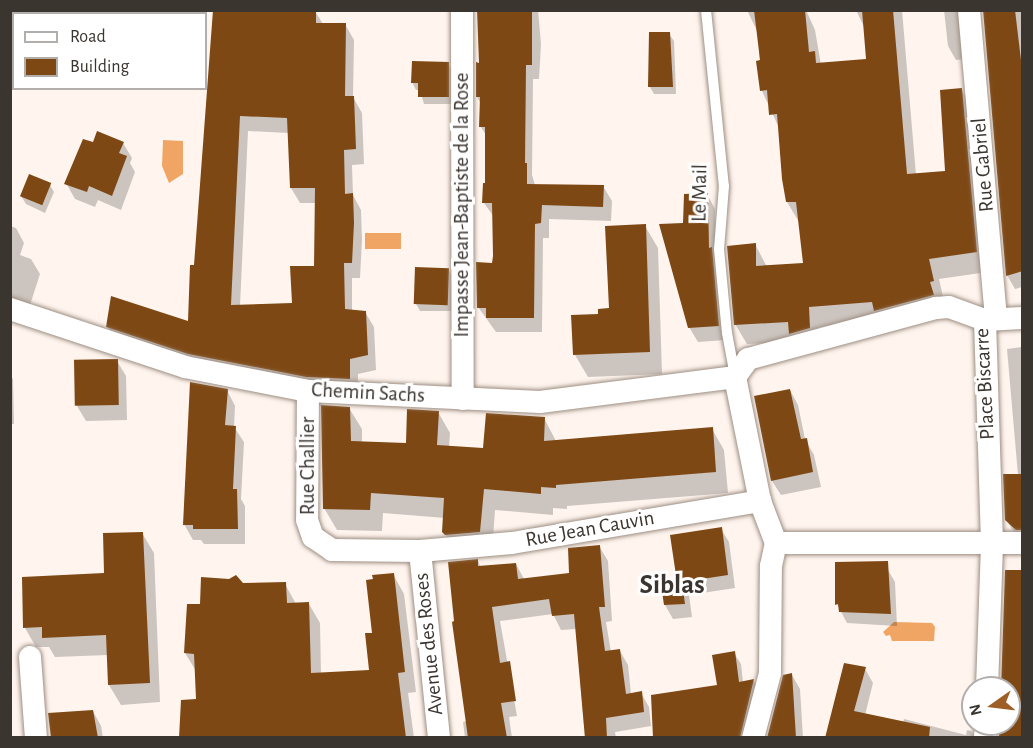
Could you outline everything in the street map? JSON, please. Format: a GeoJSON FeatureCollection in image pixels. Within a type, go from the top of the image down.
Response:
{"type":"FeatureCollection","features":[{"type":"Feature","properties":{"kind":"street","name":"Impasse Jean-Baptiste de la Rose"},"geometry":{"type":"LineString","coordinates":[[462,10],[463,399]]}},
{"type":"Feature","properties":{"kind":"street","name":"Rue Gabriel"},"geometry":{"type":"LineString","coordinates":[[969,10],[991,320]]}},
{"type":"Feature","properties":{"kind":"street","name":"Place Biscarre"},"geometry":{"type":"LineString","coordinates":[[735,376],[743,364],[755,356],[936,308],[949,308],[991,320],[992,543],[987,676]]}},
{"type":"Feature","properties":{"kind":"street","name":"Chemin Sachs"},"geometry":{"type":"LineString","coordinates":[[10,309],[185,367],[308,391],[540,402],[735,376]]}},
{"type":"Feature","properties":{"kind":"street"},"geometry":{"type":"LineString","coordinates":[[991,320],[1023,318]]}},
{"type":"Feature","properties":{"kind":"street"},"geometry":{"type":"LineString","coordinates":[[735,376],[760,501],[776,543],[771,566],[770,673],[753,738]]}},
{"type":"Feature","properties":{"kind":"street","name":"Rue Challier"},"geometry":{"type":"LineString","coordinates":[[308,391],[307,520],[313,537],[332,550],[420,551]]}},
{"type":"Feature","properties":{"kind":"street","name":"Rue Jean Cauvin"},"geometry":{"type":"LineString","coordinates":[[420,551],[512,543],[760,501]]}},
{"type":"Feature","properties":{"kind":"street"},"geometry":{"type":"LineString","coordinates":[[776,543],[1023,543]]}},
{"type":"Feature","properties":{"kind":"street","name":"Avenue des Roses"},"geometry":{"type":"LineString","coordinates":[[420,551],[439,738]]}},
{"type":"Feature","properties":{"kind":"street"},"geometry":{"type":"LineString","coordinates":[[30,657],[36,738]]}},
{"type":"Feature","properties":{"kind":"lane","name":"Le Mail"},"geometry":{"type":"LineString","coordinates":[[706,10],[724,186],[719,249],[727,333],[735,376]]}},
{"type":"Feature","properties":{"kind":"shaded area"},"geometry":{"type":"Polygon","coordinates":[[[163,140],[183,141],[183,174],[169,183],[162,166],[163,140]]]}},
{"type":"Feature","properties":{"kind":"shaded area"},"geometry":{"type":"Polygon","coordinates":[[[365,233],[401,233],[401,249],[365,249],[365,233]]]}},
{"type":"Feature","properties":{"kind":"shaded area"},"geometry":{"type":"Polygon","coordinates":[[[894,622],[932,623],[935,627],[934,641],[892,641],[890,635],[886,636],[883,632],[894,622]]]}},
{"type":"Feature","properties":{"kind":"building"},"geometry":{"type":"Polygon","coordinates":[[[213,10],[316,10],[316,23],[346,23],[345,96],[354,96],[356,149],[344,150],[345,194],[353,193],[354,223],[352,263],[344,263],[345,309],[366,311],[368,355],[350,359],[350,379],[306,377],[188,354],[106,327],[111,296],[188,321],[190,265],[194,265],[213,10]],[[240,116],[231,305],[292,303],[290,266],[314,266],[315,188],[290,188],[287,118],[240,116]]]}},
{"type":"Feature","properties":{"kind":"building"},"geometry":{"type":"Polygon","coordinates":[[[477,10],[532,10],[532,65],[526,65],[525,163],[527,163],[527,184],[604,185],[603,207],[542,205],[541,223],[535,224],[534,318],[486,318],[486,308],[477,308],[476,262],[492,263],[493,256],[492,203],[482,203],[483,183],[485,183],[485,127],[479,127],[480,97],[476,97],[476,62],[479,63],[477,10]]]}},
{"type":"Feature","properties":{"kind":"building"},"geometry":{"type":"Polygon","coordinates":[[[754,10],[805,10],[809,52],[815,51],[816,63],[866,59],[862,10],[893,10],[907,174],[945,171],[940,90],[962,88],[977,252],[929,259],[934,281],[930,282],[934,295],[874,311],[872,302],[809,307],[810,328],[789,334],[788,322],[734,325],[727,246],[756,243],[756,266],[803,263],[796,202],[786,202],[777,114],[769,115],[767,90],[760,91],[756,61],[760,60],[754,10]]]}},
{"type":"Feature","properties":{"kind":"building"},"geometry":{"type":"Polygon","coordinates":[[[983,10],[1015,10],[1023,77],[1023,271],[1006,276],[983,10]]]}},
{"type":"Feature","properties":{"kind":"building"},"geometry":{"type":"Polygon","coordinates":[[[649,32],[670,32],[673,87],[648,87],[649,32]]]}},
{"type":"Feature","properties":{"kind":"building"},"geometry":{"type":"Polygon","coordinates":[[[412,61],[449,62],[449,97],[418,97],[418,83],[411,83],[412,61]]]}},
{"type":"Feature","properties":{"kind":"building"},"geometry":{"type":"Polygon","coordinates":[[[97,131],[124,142],[119,153],[127,156],[112,196],[89,186],[87,192],[64,184],[83,139],[93,142],[97,131]]]}},
{"type":"Feature","properties":{"kind":"building"},"geometry":{"type":"Polygon","coordinates":[[[29,174],[51,183],[42,205],[20,196],[29,174]]]}},
{"type":"Feature","properties":{"kind":"building"},"geometry":{"type":"Polygon","coordinates":[[[708,193],[709,248],[712,247],[719,326],[688,328],[659,224],[683,223],[684,194],[708,193]]]}},
{"type":"Feature","properties":{"kind":"building"},"geometry":{"type":"Polygon","coordinates":[[[646,224],[650,352],[573,355],[571,315],[598,314],[598,309],[609,308],[605,226],[646,224]]]}},
{"type":"Feature","properties":{"kind":"building"},"geometry":{"type":"Polygon","coordinates":[[[415,267],[449,268],[448,305],[414,304],[415,267]]]}},
{"type":"Feature","properties":{"kind":"building"},"geometry":{"type":"Polygon","coordinates":[[[118,359],[119,405],[75,406],[74,360],[118,359]]]}},
{"type":"Feature","properties":{"kind":"building"},"geometry":{"type":"Polygon","coordinates":[[[190,382],[228,389],[225,425],[236,426],[233,489],[237,489],[238,529],[193,529],[193,525],[183,525],[190,382]]]}},
{"type":"Feature","properties":{"kind":"building"},"geometry":{"type":"Polygon","coordinates":[[[790,389],[801,439],[807,438],[813,472],[771,481],[754,396],[790,389]]]}},
{"type":"Feature","properties":{"kind":"building"},"geometry":{"type":"Polygon","coordinates":[[[321,405],[350,407],[351,441],[406,443],[407,409],[439,411],[437,445],[483,448],[486,413],[545,417],[544,441],[713,427],[716,472],[556,485],[556,488],[541,487],[541,494],[484,489],[480,532],[445,535],[442,532],[444,498],[371,493],[370,510],[323,509],[321,405]]]}},
{"type":"Feature","properties":{"kind":"building"},"geometry":{"type":"Polygon","coordinates":[[[1003,474],[1023,474],[1023,530],[1016,530],[1005,520],[1003,474]]]}},
{"type":"Feature","properties":{"kind":"building"},"geometry":{"type":"Polygon","coordinates":[[[722,527],[728,575],[682,582],[685,604],[664,605],[661,585],[681,582],[677,582],[670,535],[722,527]]]}},
{"type":"Feature","properties":{"kind":"building"},"geometry":{"type":"Polygon","coordinates":[[[143,532],[150,683],[108,685],[106,635],[42,638],[42,627],[23,628],[22,577],[104,573],[103,533],[143,532]]]}},
{"type":"Feature","properties":{"kind":"building"},"geometry":{"type":"Polygon","coordinates":[[[600,545],[605,607],[599,607],[605,651],[620,649],[626,694],[642,691],[644,712],[606,718],[607,738],[585,738],[574,614],[552,616],[549,599],[492,607],[500,663],[510,661],[516,701],[501,703],[507,738],[468,738],[452,622],[454,621],[448,562],[478,559],[478,566],[516,563],[518,579],[569,573],[568,548],[600,545]]]}},
{"type":"Feature","properties":{"kind":"building"},"geometry":{"type":"Polygon","coordinates":[[[888,561],[891,614],[839,612],[838,604],[835,605],[835,562],[888,561]]]}},
{"type":"Feature","properties":{"kind":"building"},"geometry":{"type":"Polygon","coordinates":[[[1005,570],[1023,570],[1023,738],[999,738],[999,736],[1021,736],[1021,676],[1001,676],[1005,570]]]}},
{"type":"Feature","properties":{"kind":"building"},"geometry":{"type":"Polygon","coordinates":[[[394,573],[405,672],[398,673],[406,738],[179,738],[181,700],[196,699],[194,654],[184,653],[187,604],[200,604],[201,577],[229,579],[236,575],[243,583],[286,582],[287,603],[309,602],[311,673],[369,670],[365,633],[372,633],[366,580],[373,579],[372,575],[394,573]]]}},
{"type":"Feature","properties":{"kind":"building"},"geometry":{"type":"Polygon","coordinates":[[[735,651],[739,682],[754,679],[740,738],[653,738],[651,695],[717,685],[712,655],[735,651]]]}},
{"type":"Feature","properties":{"kind":"building"},"geometry":{"type":"Polygon","coordinates":[[[844,663],[866,667],[854,711],[930,727],[929,738],[825,738],[844,663]]]}},
{"type":"Feature","properties":{"kind":"building"},"geometry":{"type":"Polygon","coordinates":[[[792,673],[796,738],[767,738],[783,675],[792,673]]]}},
{"type":"Feature","properties":{"kind":"building"},"geometry":{"type":"Polygon","coordinates":[[[93,710],[98,738],[51,738],[48,713],[93,710]]]}},
{"type":"Feature","properties":{"kind":"district","name":"Siblas"},"geometry":{"type":"Point","coordinates":[672,585]}}]}
